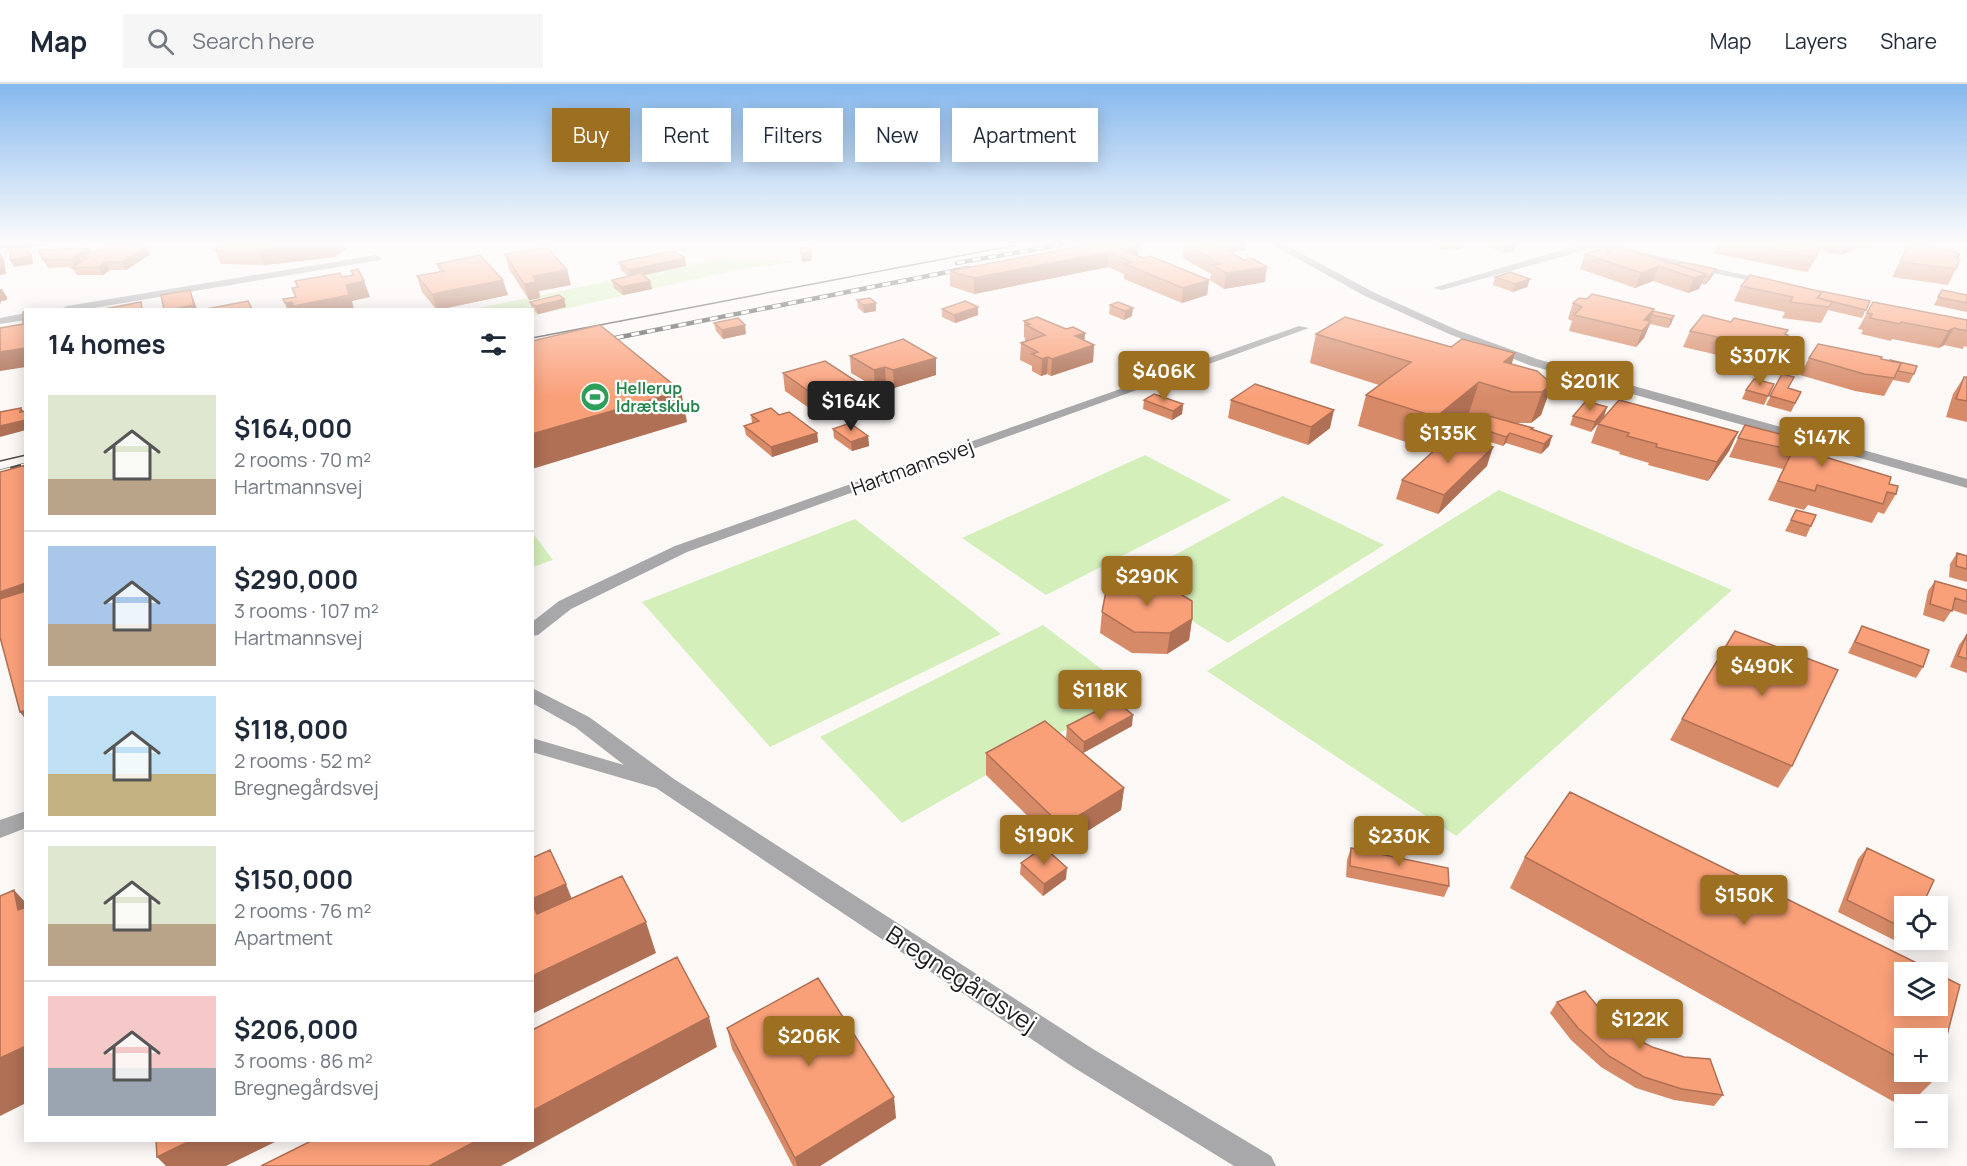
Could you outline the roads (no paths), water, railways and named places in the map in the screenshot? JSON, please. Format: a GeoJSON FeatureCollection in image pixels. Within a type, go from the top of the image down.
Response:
{"type":"FeatureCollection","features":[{"type":"Feature","properties":{"kind":"street"},"geometry":{"type":"LineString","coordinates":[[73,308],[149,295]]}},
{"type":"Feature","properties":{"kind":"street"},"geometry":{"type":"LineString","coordinates":[[1371,295],[1453,332],[1533,362],[1967,484]]}},
{"type":"Feature","properties":{"kind":"street"},"geometry":{"type":"LineString","coordinates":[[0,321],[24,316]]}},
{"type":"Feature","properties":{"kind":"street","name":"Hartmannsvej"},"geometry":{"type":"LineString","coordinates":[[534,628],[565,605],[681,549],[1303,328]]}},
{"type":"Feature","properties":{"kind":"street"},"geometry":{"type":"LineString","coordinates":[[534,695],[582,722],[666,785]]}},
{"type":"Feature","properties":{"kind":"street"},"geometry":{"type":"LineString","coordinates":[[534,746],[666,785]]}},
{"type":"Feature","properties":{"kind":"street","name":"Bregnegårdsvej"},"geometry":{"type":"LineString","coordinates":[[666,785],[1083,1058],[1261,1166]]}},
{"type":"Feature","properties":{"kind":"street"},"geometry":{"type":"LineString","coordinates":[[0,830],[24,820]]}},
{"type":"Feature","properties":{"kind":"tram line"},"geometry":{"type":"LineString","coordinates":[[534,338],[753,295]]}},
{"type":"Feature","properties":{"kind":"tram line"},"geometry":{"type":"LineString","coordinates":[[0,461],[24,455]]}},
{"type":"Feature","properties":{"kind":"railway"},"geometry":{"type":"LineString","coordinates":[[600,341],[829,295]]}},
{"type":"Feature","properties":{"kind":"railway"},"geometry":{"type":"LineString","coordinates":[[0,472],[24,466]]}},
{"type":"Feature","properties":{"kind":"place","name":"Hellerup Idrætsklub"},"geometry":{"type":"Point","coordinates":[595,397]}}]}
